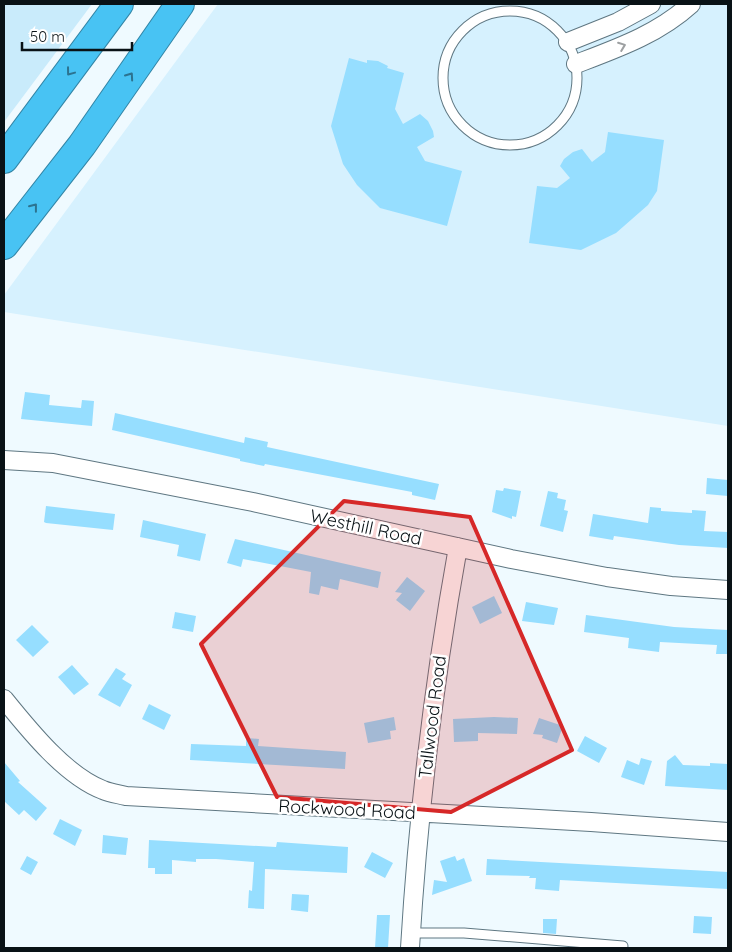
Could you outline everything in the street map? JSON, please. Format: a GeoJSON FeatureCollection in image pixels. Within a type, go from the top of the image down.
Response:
{"type":"FeatureCollection","features":[{"type":"Feature","properties":{"kind":"highway"},"geometry":{"type":"LineString","coordinates":[[4,159],[119,4]]}},
{"type":"Feature","properties":{"kind":"highway"},"geometry":{"type":"LineString","coordinates":[[4,245],[82,145],[180,4]]}},
{"type":"Feature","properties":{"kind":"street"},"geometry":{"type":"LineString","coordinates":[[568,42],[618,22],[650,4]]}},
{"type":"Feature","properties":{"kind":"street"},"geometry":{"type":"LineString","coordinates":[[576,64],[638,40],[658,29],[691,4]]}},
{"type":"Feature","properties":{"kind":"street","name":"Westhill Road"},"geometry":{"type":"LineString","coordinates":[[4,460],[63,465],[253,502],[458,547],[607,577],[728,590]]}},
{"type":"Feature","properties":{"kind":"street","name":"Tallwood Road"},"geometry":{"type":"LineString","coordinates":[[411,941],[420,813],[447,610],[458,547]]}},
{"type":"Feature","properties":{"kind":"street","name":"Rockwood Road"},"geometry":{"type":"LineString","coordinates":[[4,699],[65,765],[81,779],[103,790],[126,796],[728,832]]}},
{"type":"Feature","properties":{"kind":"lane"},"geometry":{"type":"LineString","coordinates":[[514,10],[539,16],[550,23],[568,42],[576,64],[577,88],[568,112],[551,132],[527,143],[501,145],[477,137],[458,120],[446,98],[443,72],[450,48],[466,27],[488,14],[514,10]]}},
{"type":"Feature","properties":{"kind":"lane"},"geometry":{"type":"LineString","coordinates":[[411,941],[464,933],[623,946]]}},
{"type":"Feature","properties":{"kind":"highlighted area"},"geometry":{"type":"Polygon","coordinates":[[[344,501],[470,517],[572,750],[451,812],[277,797],[201,644],[344,501]]]}},
{"type":"Feature","properties":{"kind":"shaded area"},"geometry":{"type":"Polygon","coordinates":[[[4,4],[92,4],[4,122],[4,4]]]}},
{"type":"Feature","properties":{"kind":"shaded area"},"geometry":{"type":"Polygon","coordinates":[[[218,4],[728,4],[728,426],[4,312],[4,295],[218,4]]]}},
{"type":"Feature","properties":{"kind":"building"},"geometry":{"type":"Polygon","coordinates":[[[349,58],[367,63],[367,60],[378,61],[388,66],[387,68],[404,73],[395,109],[403,124],[420,114],[428,121],[434,137],[417,147],[425,161],[462,171],[447,226],[380,208],[357,185],[343,164],[331,126],[349,58]]]}},
{"type":"Feature","properties":{"kind":"building"},"geometry":{"type":"Polygon","coordinates":[[[608,132],[664,140],[657,191],[648,205],[616,233],[581,250],[529,243],[537,186],[557,188],[570,178],[560,166],[564,159],[573,152],[582,149],[592,162],[605,152],[608,132]]]}},
{"type":"Feature","properties":{"kind":"building"},"geometry":{"type":"Polygon","coordinates":[[[25,392],[50,395],[49,405],[81,408],[82,400],[94,401],[92,426],[21,419],[25,392]]]}},
{"type":"Feature","properties":{"kind":"building"},"geometry":{"type":"Polygon","coordinates":[[[115,413],[244,443],[245,437],[268,442],[267,447],[439,484],[435,500],[412,495],[412,492],[240,461],[240,459],[112,430],[115,413]]]}},
{"type":"Feature","properties":{"kind":"building"},"geometry":{"type":"Polygon","coordinates":[[[707,478],[728,480],[728,496],[706,494],[707,478]]]}},
{"type":"Feature","properties":{"kind":"building"},"geometry":{"type":"Polygon","coordinates":[[[504,488],[521,491],[516,517],[512,516],[512,519],[492,512],[496,490],[503,491],[504,488]]]}},
{"type":"Feature","properties":{"kind":"building"},"geometry":{"type":"Polygon","coordinates":[[[548,491],[558,493],[557,498],[566,500],[564,510],[568,511],[563,532],[540,526],[548,491]]]}},
{"type":"Feature","properties":{"kind":"building"},"geometry":{"type":"Polygon","coordinates":[[[46,506],[115,514],[113,530],[46,523],[44,522],[46,506]]]}},
{"type":"Feature","properties":{"kind":"building"},"geometry":{"type":"Polygon","coordinates":[[[650,507],[661,508],[661,511],[692,513],[692,510],[706,511],[704,531],[728,532],[728,548],[679,545],[614,536],[613,540],[589,536],[593,514],[648,523],[650,507]]]}},
{"type":"Feature","properties":{"kind":"building"},"geometry":{"type":"Polygon","coordinates":[[[143,520],[206,534],[200,561],[177,556],[179,545],[140,537],[143,520]]]}},
{"type":"Feature","properties":{"kind":"building"},"geometry":{"type":"Polygon","coordinates":[[[235,539],[381,572],[378,588],[340,579],[338,590],[321,586],[319,595],[309,593],[311,572],[243,559],[241,567],[227,563],[235,539]]]}},
{"type":"Feature","properties":{"kind":"building"},"geometry":{"type":"Polygon","coordinates":[[[407,577],[425,591],[410,611],[396,600],[402,593],[395,592],[407,577]]]}},
{"type":"Feature","properties":{"kind":"building"},"geometry":{"type":"Polygon","coordinates":[[[494,596],[502,613],[480,624],[472,607],[494,596]]]}},
{"type":"Feature","properties":{"kind":"building"},"geometry":{"type":"Polygon","coordinates":[[[526,602],[558,608],[554,625],[522,621],[526,602]]]}},
{"type":"Feature","properties":{"kind":"building"},"geometry":{"type":"Polygon","coordinates":[[[175,612],[196,616],[193,632],[172,628],[175,612]]]}},
{"type":"Feature","properties":{"kind":"building"},"geometry":{"type":"Polygon","coordinates":[[[586,615],[674,627],[728,630],[728,654],[716,654],[717,645],[660,642],[659,652],[628,648],[629,638],[584,632],[586,615]]]}},
{"type":"Feature","properties":{"kind":"building"},"geometry":{"type":"Polygon","coordinates":[[[32,625],[49,642],[33,657],[16,640],[32,625]]]}},
{"type":"Feature","properties":{"kind":"building"},"geometry":{"type":"Polygon","coordinates":[[[72,665],[89,684],[74,695],[58,677],[72,665]]]}},
{"type":"Feature","properties":{"kind":"building"},"geometry":{"type":"Polygon","coordinates":[[[116,668],[126,674],[122,679],[132,685],[120,707],[98,695],[116,668]]]}},
{"type":"Feature","properties":{"kind":"building"},"geometry":{"type":"Polygon","coordinates":[[[149,704],[171,715],[164,730],[142,719],[149,704]]]}},
{"type":"Feature","properties":{"kind":"building"},"geometry":{"type":"Polygon","coordinates":[[[394,717],[396,730],[390,731],[391,739],[368,743],[364,723],[394,717]]]}},
{"type":"Feature","properties":{"kind":"building"},"geometry":{"type":"Polygon","coordinates":[[[518,718],[517,734],[478,733],[478,741],[454,742],[453,719],[518,718]]]}},
{"type":"Feature","properties":{"kind":"building"},"geometry":{"type":"Polygon","coordinates":[[[539,718],[563,726],[557,743],[542,738],[543,735],[533,734],[539,718]]]}},
{"type":"Feature","properties":{"kind":"building"},"geometry":{"type":"Polygon","coordinates":[[[585,736],[607,748],[599,763],[577,751],[585,736]]]}},
{"type":"Feature","properties":{"kind":"building"},"geometry":{"type":"Polygon","coordinates":[[[246,738],[259,739],[258,746],[346,752],[345,769],[190,760],[191,744],[246,746],[246,738]]]}},
{"type":"Feature","properties":{"kind":"building"},"geometry":{"type":"Polygon","coordinates":[[[675,755],[683,765],[710,766],[710,763],[728,764],[728,790],[665,786],[667,761],[675,755]]]}},
{"type":"Feature","properties":{"kind":"building"},"geometry":{"type":"Polygon","coordinates":[[[641,758],[652,761],[644,785],[621,777],[627,760],[639,765],[641,758]]]}},
{"type":"Feature","properties":{"kind":"building"},"geometry":{"type":"Polygon","coordinates":[[[4,762],[20,781],[18,782],[47,808],[36,821],[24,810],[19,815],[4,801],[4,762]]]}},
{"type":"Feature","properties":{"kind":"building"},"geometry":{"type":"Polygon","coordinates":[[[60,819],[82,830],[75,846],[53,834],[60,819]]]}},
{"type":"Feature","properties":{"kind":"building"},"geometry":{"type":"Polygon","coordinates":[[[103,835],[128,838],[126,855],[102,853],[103,835]]]}},
{"type":"Feature","properties":{"kind":"building"},"geometry":{"type":"Polygon","coordinates":[[[149,840],[276,847],[277,842],[348,847],[347,873],[265,869],[264,909],[248,908],[249,890],[252,891],[254,862],[216,859],[196,859],[196,862],[172,860],[172,874],[155,874],[155,868],[148,868],[149,840]]]}},
{"type":"Feature","properties":{"kind":"building"},"geometry":{"type":"Polygon","coordinates":[[[372,852],[393,863],[385,878],[364,867],[372,852]]]}},
{"type":"Feature","properties":{"kind":"building"},"geometry":{"type":"Polygon","coordinates":[[[27,856],[38,862],[31,875],[20,869],[27,856]]]}},
{"type":"Feature","properties":{"kind":"building"},"geometry":{"type":"Polygon","coordinates":[[[455,856],[457,861],[464,858],[472,881],[432,895],[434,880],[447,882],[440,861],[455,856]]]}},
{"type":"Feature","properties":{"kind":"building"},"geometry":{"type":"Polygon","coordinates":[[[487,859],[728,872],[728,889],[560,880],[559,891],[535,889],[536,878],[529,878],[530,876],[486,875],[487,859]]]}},
{"type":"Feature","properties":{"kind":"building"},"geometry":{"type":"Polygon","coordinates":[[[292,894],[309,895],[308,912],[291,910],[292,894]]]}},
{"type":"Feature","properties":{"kind":"building"},"geometry":{"type":"Polygon","coordinates":[[[377,915],[390,915],[388,948],[375,948],[377,915]]]}},
{"type":"Feature","properties":{"kind":"building"},"geometry":{"type":"Polygon","coordinates":[[[694,916],[712,917],[711,934],[693,933],[694,916]]]}},
{"type":"Feature","properties":{"kind":"building"},"geometry":{"type":"Polygon","coordinates":[[[543,919],[557,919],[556,934],[543,933],[543,919]]]}}]}
